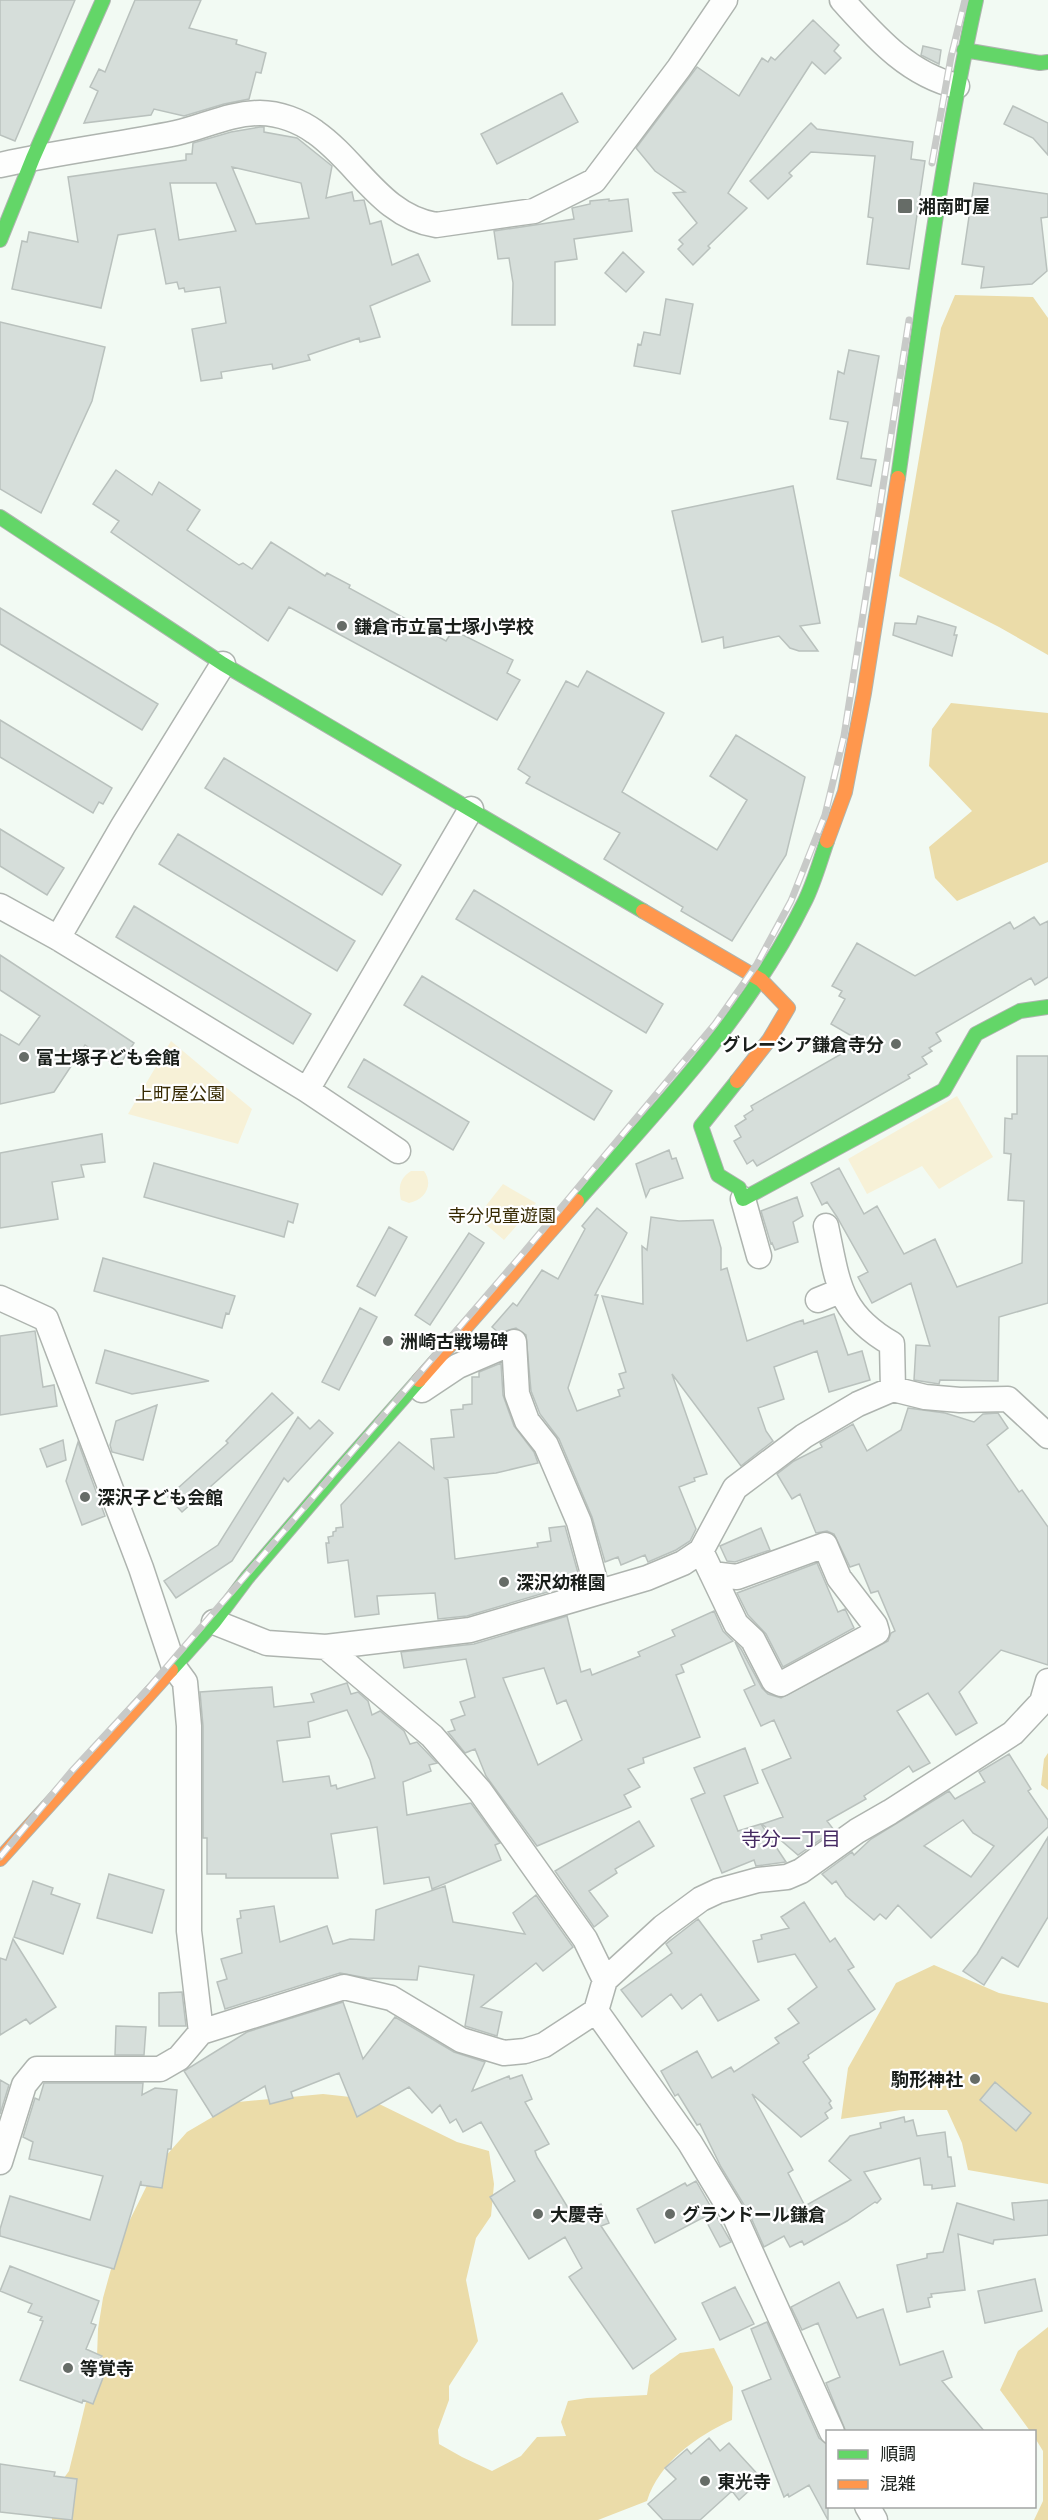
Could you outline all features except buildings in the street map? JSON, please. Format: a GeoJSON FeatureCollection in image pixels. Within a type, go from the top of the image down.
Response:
{"type":"FeatureCollection","features":[{"type":"Feature","properties":{"kind":"street"},"geometry":{"type":"LineString","coordinates":[[0,240],[102,0]]}},
{"type":"Feature","properties":{"kind":"street"},"geometry":{"type":"LineString","coordinates":[[0,165],[180,132],[233,116],[273,114],[296,121],[316,132],[376,192],[402,214],[421,223],[444,225],[534,211],[594,181],[679,68],[725,0]]}},
{"type":"Feature","properties":{"kind":"street"},"geometry":{"type":"LineString","coordinates":[[842,0],[898,58],[933,79],[957,86]]}},
{"type":"Feature","properties":{"kind":"street"},"geometry":{"type":"LineString","coordinates":[[0,1859],[214,1622],[247,1578],[412,1388],[699,1064],[761,980],[807,900],[845,792],[889,542],[936,208],[957,86],[976,0]]}},
{"type":"Feature","properties":{"kind":"street"},"geometry":{"type":"LineString","coordinates":[[964,50],[1040,63],[1048,62]]}},
{"type":"Feature","properties":{"kind":"street"},"geometry":{"type":"LineString","coordinates":[[0,517],[223,664],[761,980],[788,1008],[769,1040],[701,1126],[718,1175],[739,1188],[759,1256]]}},
{"type":"Feature","properties":{"kind":"street"},"geometry":{"type":"LineString","coordinates":[[58,938],[123,826],[223,664]]}},
{"type":"Feature","properties":{"kind":"street"},"geometry":{"type":"LineString","coordinates":[[307,1090],[471,809]]}},
{"type":"Feature","properties":{"kind":"street"},"geometry":{"type":"LineString","coordinates":[[0,906],[58,938],[307,1090],[398,1151]]}},
{"type":"Feature","properties":{"kind":"street"},"geometry":{"type":"LineString","coordinates":[[743,1199],[944,1090],[976,1034],[1020,1011],[1048,1007]]}},
{"type":"Feature","properties":{"kind":"street"},"geometry":{"type":"LineString","coordinates":[[826,1226],[840,1291],[853,1315],[873,1333],[892,1344],[893,1389]]}},
{"type":"Feature","properties":{"kind":"street"},"geometry":{"type":"LineString","coordinates":[[818,1300],[840,1291]]}},
{"type":"Feature","properties":{"kind":"street"},"geometry":{"type":"LineString","coordinates":[[0,1298],[46,1319],[141,1568],[174,1667],[185,1682],[189,1726],[189,1931],[201,2032]]}},
{"type":"Feature","properties":{"kind":"street"},"geometry":{"type":"LineString","coordinates":[[412,1388],[423,1390],[458,1366],[514,1342],[517,1394],[527,1421],[546,1445],[579,1522],[598,1592]]}},
{"type":"Feature","properties":{"kind":"street"},"geometry":{"type":"LineString","coordinates":[[214,1622],[267,1643],[326,1647],[470,1630],[647,1578],[683,1563],[701,1551],[735,1488],[804,1436],[858,1404],[893,1389],[960,1400],[1008,1399],[1048,1436]]}},
{"type":"Feature","properties":{"kind":"street"},"geometry":{"type":"LineString","coordinates":[[701,1551],[712,1574],[736,1624],[753,1640],[774,1681],[781,1684],[877,1632],[875,1625],[839,1578],[825,1545],[737,1577],[712,1574]]}},
{"type":"Feature","properties":{"kind":"street"},"geometry":{"type":"LineString","coordinates":[[326,1647],[432,1736],[480,1791],[585,1939],[604,1980]]}},
{"type":"Feature","properties":{"kind":"street"},"geometry":{"type":"LineString","coordinates":[[0,2162],[24,2085],[36,2069],[160,2069],[178,2058],[201,2032],[344,1987],[391,1998],[460,2040],[504,2053],[525,2051],[544,2045],[596,2011],[604,1980],[663,1927],[701,1899],[718,1891],[758,1880],[787,1877],[801,1871],[857,1831],[1013,1733],[1042,1702],[1048,1682]]}},
{"type":"Feature","properties":{"kind":"street"},"geometry":{"type":"LineString","coordinates":[[596,2011],[690,2143],[736,2219],[831,2430]]}},
{"type":"Feature","properties":{"kind":"green space","name":"上町屋公園"},"geometry":{"type":"Polygon","coordinates":[[[171,1041],[252,1109],[238,1144],[128,1114],[171,1041]]]}},
{"type":"Feature","properties":{"kind":"green space"},"geometry":{"type":"Polygon","coordinates":[[[957,1096],[993,1157],[939,1189],[922,1166],[867,1194],[848,1159],[957,1096]]]}},
{"type":"Feature","properties":{"kind":"green space"},"geometry":{"type":"Polygon","coordinates":[[[411,1171],[424,1171],[428,1186],[420,1199],[409,1203],[401,1200],[400,1187],[404,1177],[411,1171]]]}},
{"type":"Feature","properties":{"kind":"green space","name":"寺分児童遊園"},"geometry":{"type":"Polygon","coordinates":[[[503,1184],[536,1203],[504,1240],[477,1217],[503,1184]]]}},
{"type":"Feature","properties":{"kind":"shaded area"},"geometry":{"type":"Polygon","coordinates":[[[955,295],[1033,297],[1048,318],[1048,655],[899,576],[941,328],[955,295]]]}},
{"type":"Feature","properties":{"kind":"shaded area"},"geometry":{"type":"Polygon","coordinates":[[[951,703],[1048,713],[1048,862],[957,901],[935,878],[929,847],[972,811],[929,766],[932,729],[951,703]]]}},
{"type":"Feature","properties":{"kind":"shaded area"},"geometry":{"type":"Polygon","coordinates":[[[1048,1753],[1048,1790],[1041,1785],[1044,1759],[1048,1753]]]}},
{"type":"Feature","properties":{"kind":"shaded area"},"geometry":{"type":"Polygon","coordinates":[[[934,1965],[999,1993],[1048,2003],[1048,2184],[968,2170],[962,2143],[947,2110],[901,2110],[841,2119],[848,2068],[896,1983],[934,1965]]]}},
{"type":"Feature","properties":{"kind":"shaded area"},"geometry":{"type":"Polygon","coordinates":[[[323,2094],[369,2099],[457,2142],[489,2151],[494,2184],[491,2216],[476,2238],[466,2280],[478,2341],[449,2386],[449,2400],[438,2430],[439,2444],[492,2471],[521,2456],[537,2437],[566,2436],[561,2422],[568,2401],[647,2395],[650,2375],[680,2353],[714,2348],[733,2387],[732,2420],[693,2442],[670,2462],[660,2474],[647,2501],[598,2520],[52,2520],[53,2493],[69,2471],[97,2357],[98,2329],[103,2298],[118,2244],[156,2167],[187,2132],[238,2102],[323,2094]]]}},
{"type":"Feature","properties":{"kind":"shaded area"},"geometry":{"type":"Polygon","coordinates":[[[1048,2327],[1048,2520],[1034,2520],[1043,2501],[1043,2451],[1036,2440],[1036,2430],[1029,2430],[1000,2390],[1018,2351],[1048,2327]]]}},
{"type":"Feature","properties":{"kind":"railway"},"geometry":{"type":"LineString","coordinates":[[932,163],[951,57],[965,0]]}},
{"type":"Feature","properties":{"kind":"railway"},"geometry":{"type":"LineString","coordinates":[[0,1857],[71,1772],[147,1690],[519,1258],[715,1024],[757,964],[791,901],[825,815],[844,736],[909,320]]}},
{"type":"Feature","properties":{"kind":"traffic: fast"},"geometry":{"type":"LineString","coordinates":[[0,240],[33,158],[103,0]]}},
{"type":"Feature","properties":{"kind":"traffic: fast"},"geometry":{"type":"LineString","coordinates":[[898,478],[942,178],[976,0]]}},
{"type":"Feature","properties":{"kind":"traffic: fast"},"geometry":{"type":"LineString","coordinates":[[964,50],[1040,63],[1048,62]]}},
{"type":"Feature","properties":{"kind":"traffic: fast"},"geometry":{"type":"LineString","coordinates":[[0,517],[223,664],[643,911]]}},
{"type":"Feature","properties":{"kind":"traffic: fast"},"geometry":{"type":"LineString","coordinates":[[577,1201],[702,1058],[758,983],[805,901],[827,841]]}},
{"type":"Feature","properties":{"kind":"traffic: fast"},"geometry":{"type":"LineString","coordinates":[[737,1081],[701,1126],[718,1175],[739,1188],[743,1199],[944,1090],[976,1034],[1020,1011],[1048,1007]]}},
{"type":"Feature","properties":{"kind":"traffic: fast"},"geometry":{"type":"LineString","coordinates":[[171,1670],[214,1622],[247,1578],[419,1380]]}},
{"type":"Feature","properties":{"kind":"traffic: slow"},"geometry":{"type":"LineString","coordinates":[[827,841],[845,792],[864,693],[898,478]]}},
{"type":"Feature","properties":{"kind":"traffic: slow"},"geometry":{"type":"LineString","coordinates":[[643,911],[761,980],[788,1008],[769,1040],[737,1081]]}},
{"type":"Feature","properties":{"kind":"traffic: slow"},"geometry":{"type":"LineString","coordinates":[[419,1380],[577,1201]]}},
{"type":"Feature","properties":{"kind":"traffic: slow"},"geometry":{"type":"LineString","coordinates":[[0,1859],[171,1670]]}},
{"type":"Feature","properties":{"kind":"place","name":"湘南町屋"},"geometry":{"type":"Point","coordinates":[905,206]}},
{"type":"Feature","properties":{"kind":"place","name":"鎌倉市立富士塚小学校"},"geometry":{"type":"Point","coordinates":[342,626]}},
{"type":"Feature","properties":{"kind":"place","name":"グレーシア鎌倉寺分"},"geometry":{"type":"Point","coordinates":[896,1044]}},
{"type":"Feature","properties":{"kind":"place","name":"富士塚子ども会館"},"geometry":{"type":"Point","coordinates":[24,1057]}},
{"type":"Feature","properties":{"kind":"place","name":"洲崎古戦場碑"},"geometry":{"type":"Point","coordinates":[388,1341]}},
{"type":"Feature","properties":{"kind":"place","name":"深沢子ども会館"},"geometry":{"type":"Point","coordinates":[85,1497]}},
{"type":"Feature","properties":{"kind":"place","name":"深沢幼稚園"},"geometry":{"type":"Point","coordinates":[504,1582]}},
{"type":"Feature","properties":{"kind":"place","name":"駒形神社"},"geometry":{"type":"Point","coordinates":[975,2079]}},
{"type":"Feature","properties":{"kind":"place","name":"大慶寺"},"geometry":{"type":"Point","coordinates":[538,2214]}},
{"type":"Feature","properties":{"kind":"place","name":"グランドール鎌倉"},"geometry":{"type":"Point","coordinates":[670,2214]}},
{"type":"Feature","properties":{"kind":"place","name":"等覚寺"},"geometry":{"type":"Point","coordinates":[68,2368]}},
{"type":"Feature","properties":{"kind":"place","name":"東光寺"},"geometry":{"type":"Point","coordinates":[705,2481]}},
{"type":"Feature","properties":{"kind":"district","name":"寺分一丁目"},"geometry":{"type":"Point","coordinates":[791,1838]}}]}
